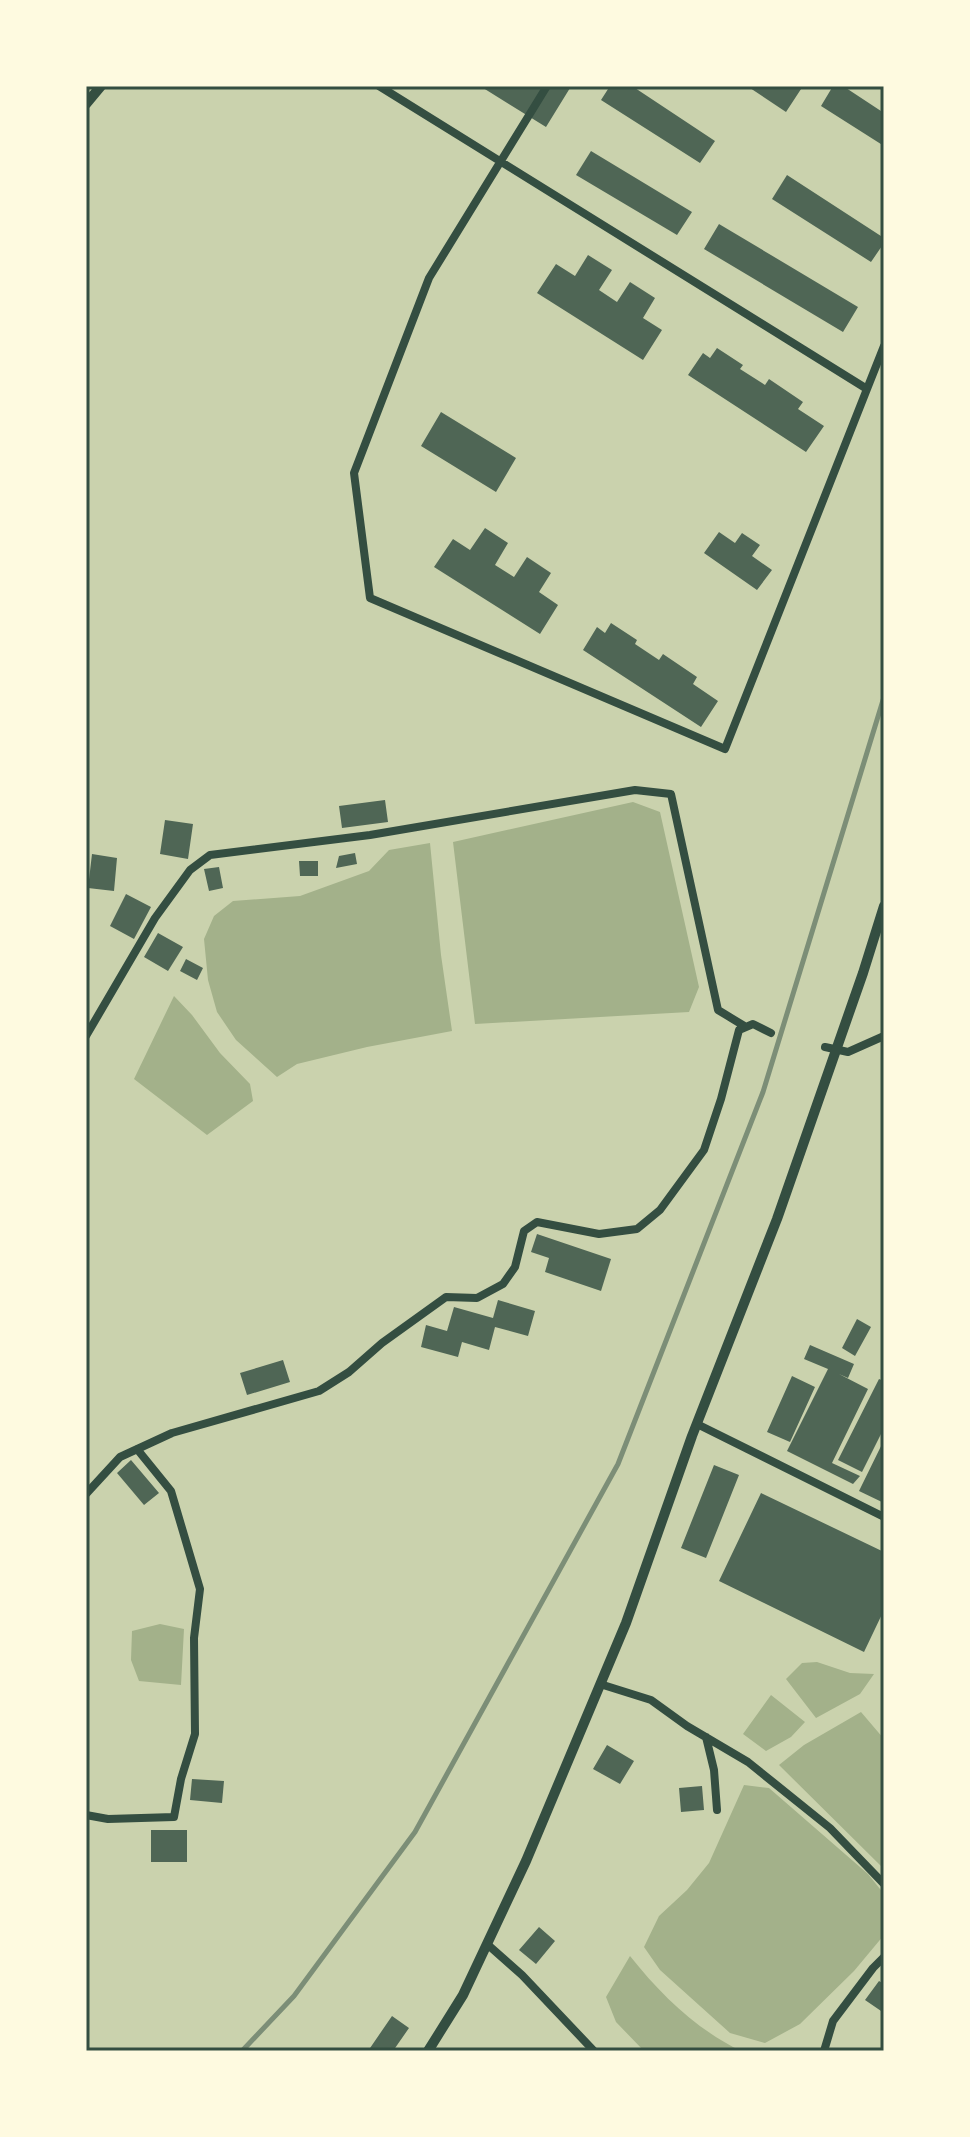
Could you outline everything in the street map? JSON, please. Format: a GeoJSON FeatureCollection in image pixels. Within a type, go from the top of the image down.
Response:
{"type":"FeatureCollection","features":[{"type":"Feature","properties":{"kind":"street"},"geometry":{"type":"LineString","coordinates":[[86,104],[101,86]]}},
{"type":"Feature","properties":{"kind":"street"},"geometry":{"type":"LineString","coordinates":[[379,86],[867,389]]}},
{"type":"Feature","properties":{"kind":"street"},"geometry":{"type":"LineString","coordinates":[[547,86],[429,278],[354,473],[370,598],[725,749],[884,346]]}},
{"type":"Feature","properties":{"kind":"street"},"geometry":{"type":"LineString","coordinates":[[86,1036],[155,918],[190,870],[210,855],[370,835],[635,790],[671,794],[718,1010],[746,1027]]}},
{"type":"Feature","properties":{"kind":"street"},"geometry":{"type":"LineString","coordinates":[[428,2051],[463,1995],[526,1861],[626,1623],[697,1424],[777,1219],[831,1048],[884,906]]}},
{"type":"Feature","properties":{"kind":"street"},"geometry":{"type":"LineString","coordinates":[[86,1494],[120,1457],[172,1433],[319,1391],[349,1372],[382,1343],[446,1297],[477,1298],[503,1284],[515,1267],[524,1231],[537,1222],[599,1234],[637,1229],[660,1210],[704,1150],[739,1030],[753,1024],[771,1033]]}},
{"type":"Feature","properties":{"kind":"street"},"geometry":{"type":"LineString","coordinates":[[831,1048],[848,1052],[884,1036]]}},
{"type":"Feature","properties":{"kind":"street"},"geometry":{"type":"LineString","coordinates":[[697,1424],[884,1517]]}},
{"type":"Feature","properties":{"kind":"street"},"geometry":{"type":"LineString","coordinates":[[86,1815],[108,1819],[174,1817],[181,1779],[195,1734],[194,1638],[200,1589],[171,1491],[137,1449]]}},
{"type":"Feature","properties":{"kind":"street"},"geometry":{"type":"LineString","coordinates":[[600,1684],[651,1700],[748,1762],[830,1828],[884,1884]]}},
{"type":"Feature","properties":{"kind":"street"},"geometry":{"type":"LineString","coordinates":[[706,1737],[714,1770],[717,1810]]}},
{"type":"Feature","properties":{"kind":"street"},"geometry":{"type":"LineString","coordinates":[[487,1944],[522,1975],[594,2051]]}},
{"type":"Feature","properties":{"kind":"street"},"geometry":{"type":"LineString","coordinates":[[824,2051],[833,2021],[884,1957]]}},
{"type":"Feature","properties":{"kind":"shaded area"},"geometry":{"type":"Polygon","coordinates":[[[86,86],[884,86],[884,2051],[86,2051],[86,86]]]}},
{"type":"Feature","properties":{"kind":"shaded area"},"geometry":{"type":"Polygon","coordinates":[[[633,802],[660,812],[699,987],[689,1012],[475,1024],[453,842],[633,802]]]}},
{"type":"Feature","properties":{"kind":"shaded area"},"geometry":{"type":"Polygon","coordinates":[[[430,843],[452,1031],[297,1064],[277,1077],[236,1040],[217,1012],[208,980],[204,939],[214,916],[233,901],[300,896],[369,871],[389,850],[430,843]]]}},
{"type":"Feature","properties":{"kind":"shaded area"},"geometry":{"type":"Polygon","coordinates":[[[174,996],[220,1053],[250,1084],[253,1101],[207,1135],[134,1079],[174,996]]]}},
{"type":"Feature","properties":{"kind":"shaded area"},"geometry":{"type":"Polygon","coordinates":[[[160,1624],[184,1629],[181,1685],[139,1681],[131,1660],[132,1631],[160,1624]]]}},
{"type":"Feature","properties":{"kind":"shaded area"},"geometry":{"type":"Polygon","coordinates":[[[817,1662],[850,1673],[874,1674],[860,1694],[816,1718],[786,1679],[802,1663],[817,1662]]]}},
{"type":"Feature","properties":{"kind":"shaded area"},"geometry":{"type":"Polygon","coordinates":[[[771,1695],[805,1722],[791,1737],[766,1751],[743,1734],[771,1695]]]}},
{"type":"Feature","properties":{"kind":"shaded area"},"geometry":{"type":"Polygon","coordinates":[[[861,1712],[884,1739],[884,1869],[779,1765],[804,1745],[861,1712]]]}},
{"type":"Feature","properties":{"kind":"shaded area"},"geometry":{"type":"Polygon","coordinates":[[[744,1785],[769,1788],[868,1874],[884,1894],[884,1935],[854,1971],[800,2024],[765,2043],[730,2033],[660,1970],[644,1947],[659,1916],[687,1890],[709,1863],[744,1785]]]}},
{"type":"Feature","properties":{"kind":"shaded area"},"geometry":{"type":"Polygon","coordinates":[[[630,1956],[680,2010],[741,2051],[644,2051],[616,2022],[606,1997],[630,1956]]]}},
{"type":"Feature","properties":{"kind":"building"},"geometry":{"type":"Polygon","coordinates":[[[480,86],[566,86],[570,88],[546,127],[480,86]]]}},
{"type":"Feature","properties":{"kind":"building"},"geometry":{"type":"Polygon","coordinates":[[[610,86],[632,86],[715,141],[700,163],[601,100],[610,86]]]}},
{"type":"Feature","properties":{"kind":"building"},"geometry":{"type":"Polygon","coordinates":[[[747,86],[803,86],[786,112],[747,86]]]}},
{"type":"Feature","properties":{"kind":"building"},"geometry":{"type":"Polygon","coordinates":[[[833,86],[843,86],[884,113],[884,146],[821,106],[833,86]]]}},
{"type":"Feature","properties":{"kind":"building"},"geometry":{"type":"Polygon","coordinates":[[[591,151],[692,212],[677,235],[576,175],[591,151]]]}},
{"type":"Feature","properties":{"kind":"building"},"geometry":{"type":"Polygon","coordinates":[[[787,175],[884,238],[871,262],[772,199],[787,175]]]}},
{"type":"Feature","properties":{"kind":"building"},"geometry":{"type":"Polygon","coordinates":[[[719,224],[858,307],[843,332],[704,249],[719,224]]]}},
{"type":"Feature","properties":{"kind":"building"},"geometry":{"type":"Polygon","coordinates":[[[588,255],[612,270],[599,290],[617,302],[630,282],[655,298],[643,318],[662,330],[643,360],[537,293],[556,264],[575,276],[588,255]]]}},
{"type":"Feature","properties":{"kind":"building"},"geometry":{"type":"Polygon","coordinates":[[[717,348],[743,365],[740,369],[765,385],[769,379],[803,402],[798,409],[824,426],[806,452],[688,375],[703,353],[710,358],[717,348]]]}},
{"type":"Feature","properties":{"kind":"building"},"geometry":{"type":"Polygon","coordinates":[[[441,412],[516,458],[496,492],[421,446],[441,412]]]}},
{"type":"Feature","properties":{"kind":"building"},"geometry":{"type":"Polygon","coordinates":[[[485,528],[508,543],[495,565],[514,577],[527,557],[551,573],[539,592],[558,605],[540,634],[434,567],[453,539],[470,550],[485,528]]]}},
{"type":"Feature","properties":{"kind":"building"},"geometry":{"type":"Polygon","coordinates":[[[719,532],[735,543],[742,533],[760,545],[752,556],[772,570],[757,590],[704,553],[719,532]]]}},
{"type":"Feature","properties":{"kind":"building"},"geometry":{"type":"Polygon","coordinates":[[[611,623],[637,640],[635,644],[659,660],[663,654],[697,677],[693,684],[718,701],[701,727],[583,650],[597,627],[605,633],[611,623]]]}},
{"type":"Feature","properties":{"kind":"building"},"geometry":{"type":"Polygon","coordinates":[[[385,800],[388,822],[342,828],[339,806],[385,800]]]}},
{"type":"Feature","properties":{"kind":"building"},"geometry":{"type":"Polygon","coordinates":[[[165,820],[193,824],[188,859],[160,854],[165,820]]]}},
{"type":"Feature","properties":{"kind":"building"},"geometry":{"type":"Polygon","coordinates":[[[355,853],[357,864],[336,868],[339,856],[355,853]]]}},
{"type":"Feature","properties":{"kind":"building"},"geometry":{"type":"Polygon","coordinates":[[[92,854],[117,858],[114,891],[88,888],[92,854]]]}},
{"type":"Feature","properties":{"kind":"building"},"geometry":{"type":"Polygon","coordinates":[[[299,861],[318,861],[318,876],[300,876],[299,861]]]}},
{"type":"Feature","properties":{"kind":"building"},"geometry":{"type":"Polygon","coordinates":[[[219,867],[223,888],[209,891],[204,869],[219,867]]]}},
{"type":"Feature","properties":{"kind":"building"},"geometry":{"type":"Polygon","coordinates":[[[126,894],[151,907],[134,939],[110,926],[126,894]]]}},
{"type":"Feature","properties":{"kind":"building"},"geometry":{"type":"Polygon","coordinates":[[[158,933],[183,947],[168,971],[144,957],[158,933]]]}},
{"type":"Feature","properties":{"kind":"building"},"geometry":{"type":"Polygon","coordinates":[[[186,959],[203,968],[197,980],[180,971],[186,959]]]}},
{"type":"Feature","properties":{"kind":"building"},"geometry":{"type":"Polygon","coordinates":[[[537,1234],[611,1259],[601,1291],[545,1272],[549,1258],[531,1252],[537,1234]]]}},
{"type":"Feature","properties":{"kind":"building"},"geometry":{"type":"Polygon","coordinates":[[[498,1300],[535,1311],[528,1336],[495,1327],[489,1350],[462,1342],[458,1357],[421,1347],[426,1325],[447,1331],[454,1307],[493,1318],[498,1300]]]}},
{"type":"Feature","properties":{"kind":"building"},"geometry":{"type":"Polygon","coordinates":[[[857,1319],[871,1327],[855,1356],[842,1348],[857,1319]]]}},
{"type":"Feature","properties":{"kind":"building"},"geometry":{"type":"Polygon","coordinates":[[[810,1345],[854,1364],[848,1378],[839,1374],[868,1389],[832,1463],[860,1476],[853,1484],[787,1451],[828,1369],[804,1359],[810,1345]]]}},
{"type":"Feature","properties":{"kind":"building"},"geometry":{"type":"Polygon","coordinates":[[[283,1360],[290,1382],[247,1395],[240,1373],[283,1360]]]}},
{"type":"Feature","properties":{"kind":"building"},"geometry":{"type":"Polygon","coordinates":[[[792,1376],[815,1387],[790,1442],[767,1432],[792,1376]]]}},
{"type":"Feature","properties":{"kind":"building"},"geometry":{"type":"Polygon","coordinates":[[[879,1379],[884,1381],[884,1428],[862,1472],[838,1460],[879,1379]]]}},
{"type":"Feature","properties":{"kind":"building"},"geometry":{"type":"Polygon","coordinates":[[[884,1440],[884,1503],[859,1491],[884,1440]]]}},
{"type":"Feature","properties":{"kind":"building"},"geometry":{"type":"Polygon","coordinates":[[[131,1460],[159,1493],[144,1505],[117,1473],[131,1460]]]}},
{"type":"Feature","properties":{"kind":"building"},"geometry":{"type":"Polygon","coordinates":[[[714,1465],[739,1475],[706,1558],[681,1548],[714,1465]]]}},
{"type":"Feature","properties":{"kind":"building"},"geometry":{"type":"Polygon","coordinates":[[[761,1493],[884,1552],[884,1610],[864,1652],[719,1581],[761,1493]]]}},
{"type":"Feature","properties":{"kind":"building"},"geometry":{"type":"Polygon","coordinates":[[[607,1745],[634,1761],[620,1784],[593,1769],[607,1745]]]}},
{"type":"Feature","properties":{"kind":"building"},"geometry":{"type":"Polygon","coordinates":[[[192,1779],[224,1781],[222,1803],[190,1800],[192,1779]]]}},
{"type":"Feature","properties":{"kind":"building"},"geometry":{"type":"Polygon","coordinates":[[[702,1786],[704,1810],[681,1812],[679,1788],[702,1786]]]}},
{"type":"Feature","properties":{"kind":"building"},"geometry":{"type":"Polygon","coordinates":[[[151,1830],[187,1830],[187,1862],[151,1862],[151,1830]]]}},
{"type":"Feature","properties":{"kind":"building"},"geometry":{"type":"Polygon","coordinates":[[[539,1927],[555,1941],[536,1964],[519,1950],[539,1927]]]}},
{"type":"Feature","properties":{"kind":"building"},"geometry":{"type":"Polygon","coordinates":[[[879,1981],[884,1984],[884,2013],[865,2000],[879,1981]]]}},
{"type":"Feature","properties":{"kind":"building"},"geometry":{"type":"Polygon","coordinates":[[[392,2016],[409,2028],[393,2051],[368,2051],[392,2016]]]}},
{"type":"Feature","properties":{"kind":"railway"},"geometry":{"type":"LineString","coordinates":[[242,2051],[294,1996],[415,1832],[618,1464],[763,1092],[884,697]]}}]}
